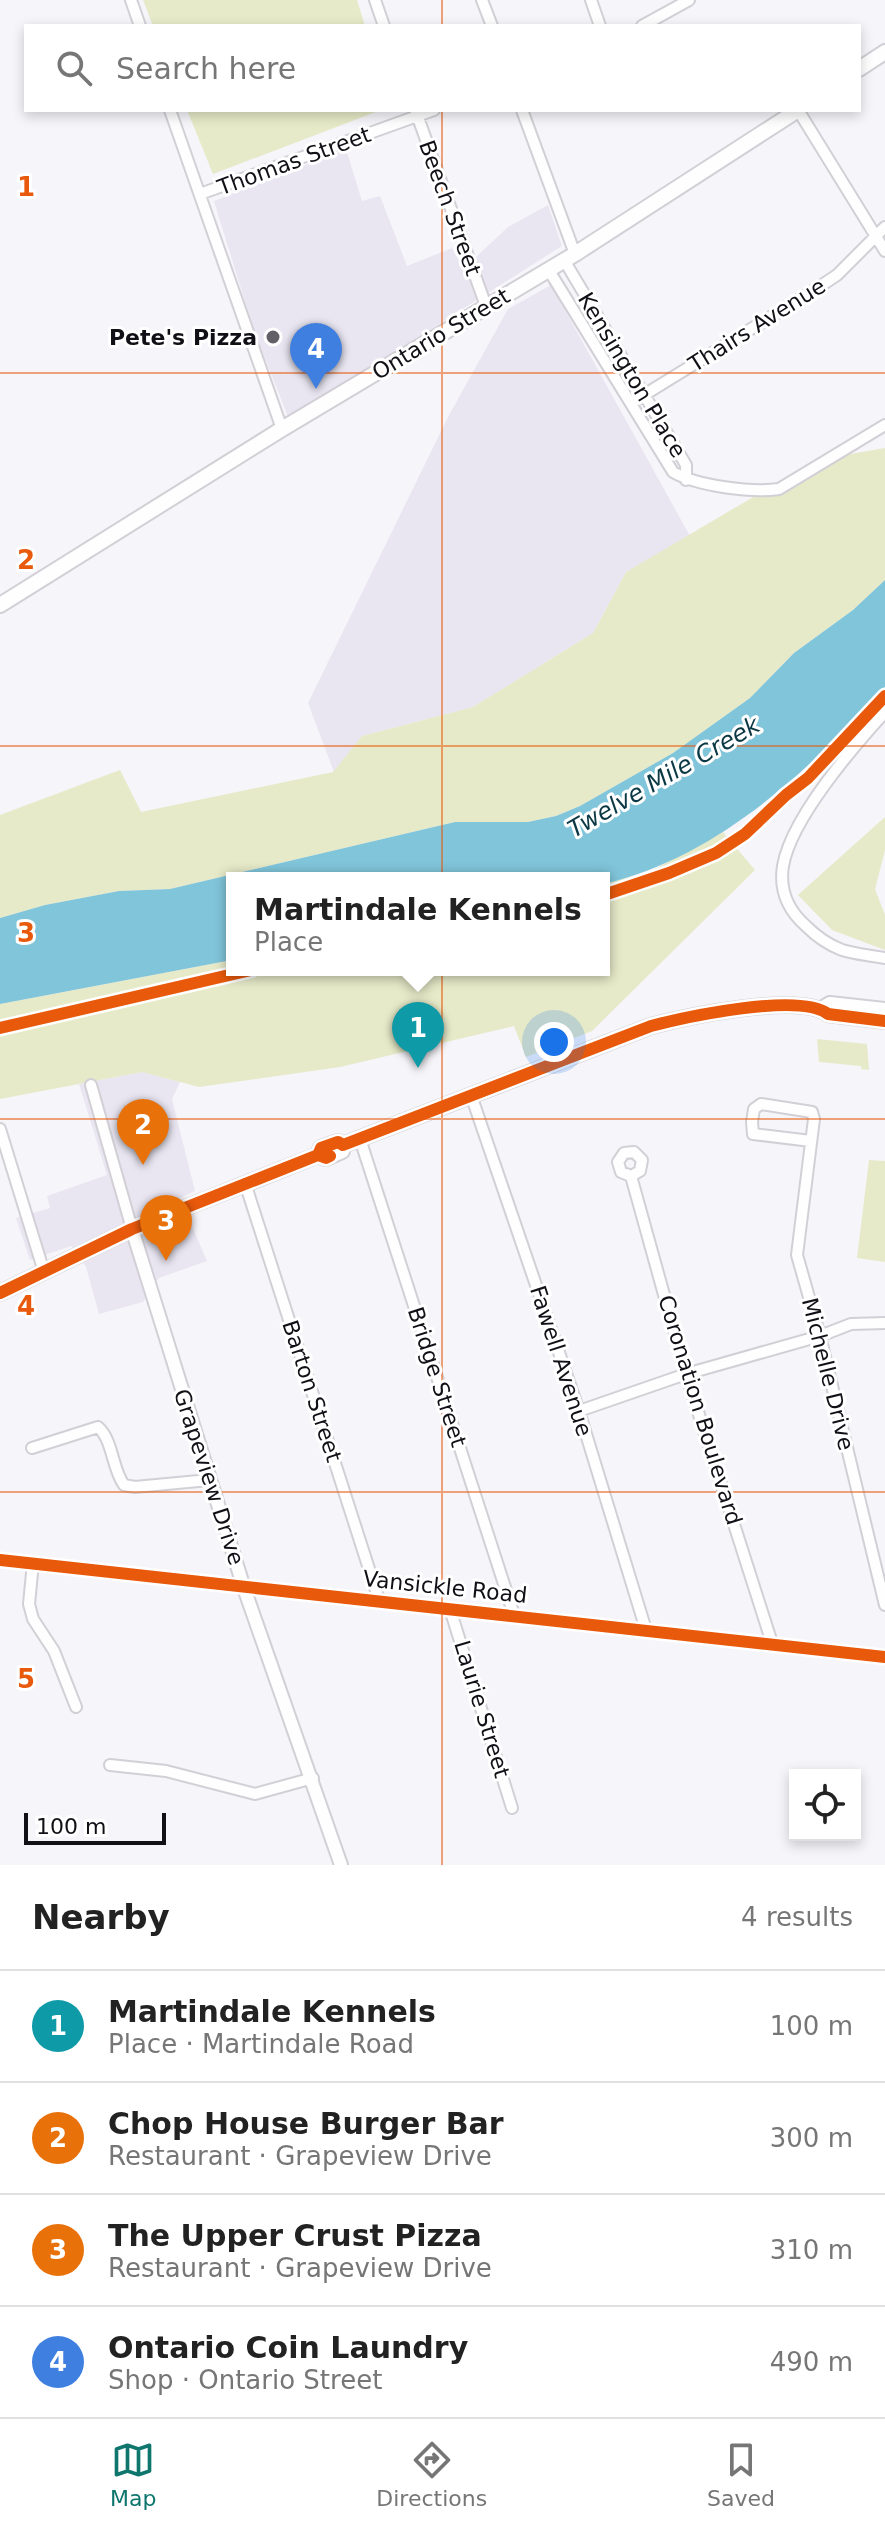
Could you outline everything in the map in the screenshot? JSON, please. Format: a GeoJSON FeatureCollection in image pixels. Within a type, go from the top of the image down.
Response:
{"type":"FeatureCollection","features":[{"type":"Feature","properties":{"kind":"main road"},"geometry":{"type":"LineString","coordinates":[[861,68],[885,52]]}},
{"type":"Feature","properties":{"kind":"main road","name":"Ontario Street"},"geometry":{"type":"LineString","coordinates":[[0,605],[282,429],[569,257],[795,112]]}},
{"type":"Feature","properties":{"kind":"main road"},"geometry":{"type":"LineString","coordinates":[[822,1009],[830,1004],[885,1010]]}},
{"type":"Feature","properties":{"kind":"main road"},"geometry":{"type":"LineString","coordinates":[[0,1293],[132,1229],[318,1155],[326,1158],[342,1151],[343,1145],[651,1026],[733,1009],[783,1006],[822,1009],[828,1014],[885,1021]]}},
{"type":"Feature","properties":{"kind":"street"},"geometry":{"type":"LineString","coordinates":[[131,0],[139,24]]}},
{"type":"Feature","properties":{"kind":"street"},"geometry":{"type":"LineString","coordinates":[[375,0],[383,24]]}},
{"type":"Feature","properties":{"kind":"street"},"geometry":{"type":"LineString","coordinates":[[482,0],[491,24]]}},
{"type":"Feature","properties":{"kind":"street"},"geometry":{"type":"LineString","coordinates":[[591,0],[599,24]]}},
{"type":"Feature","properties":{"kind":"street"},"geometry":{"type":"LineString","coordinates":[[646,24],[689,0]]}},
{"type":"Feature","properties":{"kind":"street"},"geometry":{"type":"LineString","coordinates":[[171,112],[282,429]]}},
{"type":"Feature","properties":{"kind":"street","name":"Kensington Place"},"geometry":{"type":"LineString","coordinates":[[523,112],[569,257],[686,465],[686,480]]}},
{"type":"Feature","properties":{"kind":"street"},"geometry":{"type":"LineString","coordinates":[[799,112],[885,251]]}},
{"type":"Feature","properties":{"kind":"street","name":"Thomas Street"},"geometry":{"type":"LineString","coordinates":[[200,194],[416,113]]}},
{"type":"Feature","properties":{"kind":"street","name":"Beech Street"},"geometry":{"type":"LineString","coordinates":[[416,113],[486,306]]}},
{"type":"Feature","properties":{"kind":"street","name":"Thairs Avenue"},"geometry":{"type":"LineString","coordinates":[[631,403],[837,275],[885,227]]}},
{"type":"Feature","properties":{"kind":"street","name":"Kensington Place"},"geometry":{"type":"LineString","coordinates":[[548,269],[673,472],[686,480]]}},
{"type":"Feature","properties":{"kind":"street"},"geometry":{"type":"LineString","coordinates":[[686,480],[765,491],[779,489],[885,425]]}},
{"type":"Feature","properties":{"kind":"street"},"geometry":{"type":"LineString","coordinates":[[885,712],[842,760],[797,831],[783,866],[783,891],[791,913],[816,935],[841,950],[885,958]]}},
{"type":"Feature","properties":{"kind":"street","name":"Grapeview Drive"},"geometry":{"type":"LineString","coordinates":[[91,1085],[209,1480],[341,1865]]}},
{"type":"Feature","properties":{"kind":"street","name":"Fawell Avenue"},"geometry":{"type":"LineString","coordinates":[[471,1095],[579,1411],[646,1630]]}},
{"type":"Feature","properties":{"kind":"street","name":"Michelle Drive"},"geometry":{"type":"LineString","coordinates":[[811,1141],[753,1134],[754,1109],[761,1104],[812,1112],[814,1119],[797,1255],[820,1336],[885,1605]]}},
{"type":"Feature","properties":{"kind":"street"},"geometry":{"type":"LineString","coordinates":[[0,1129],[44,1272]]}},
{"type":"Feature","properties":{"kind":"street","name":"Bridge Street"},"geometry":{"type":"LineString","coordinates":[[360,1139],[514,1615]]}},
{"type":"Feature","properties":{"kind":"street","name":"Coronation Boulevard"},"geometry":{"type":"LineString","coordinates":[[631,1176],[686,1374],[772,1643]]}},
{"type":"Feature","properties":{"kind":"street","name":"Barton Street"},"geometry":{"type":"LineString","coordinates":[[245,1183],[379,1600]]}},
{"type":"Feature","properties":{"kind":"street"},"geometry":{"type":"LineString","coordinates":[[579,1411],[686,1374],[820,1336],[851,1324],[885,1323]]}},
{"type":"Feature","properties":{"kind":"street"},"geometry":{"type":"LineString","coordinates":[[32,1448],[98,1427],[104,1433],[124,1485],[135,1487],[209,1480]]}},
{"type":"Feature","properties":{"kind":"street","name":"Vansickle Road"},"geometry":{"type":"LineString","coordinates":[[0,1560],[885,1657]]}},
{"type":"Feature","properties":{"kind":"street"},"geometry":{"type":"LineString","coordinates":[[33,1563],[29,1604],[33,1619],[54,1651],[76,1707]]}},
{"type":"Feature","properties":{"kind":"street","name":"Laurie Street"},"geometry":{"type":"LineString","coordinates":[[450,1609],[512,1808]]}},
{"type":"Feature","properties":{"kind":"street"},"geometry":{"type":"LineString","coordinates":[[110,1765],[166,1771],[255,1794],[313,1778]]}},
{"type":"Feature","properties":{"kind":"shaded area"},"geometry":{"type":"Polygon","coordinates":[[[346,149],[362,201],[380,196],[407,266],[452,248],[460,262],[476,257],[508,227],[548,205],[562,246],[289,419],[254,331],[214,201],[346,149]]]}},
{"type":"Feature","properties":{"kind":"shaded area"},"geometry":{"type":"Polygon","coordinates":[[[551,285],[690,536],[626,572],[593,633],[473,707],[362,736],[334,772],[308,703],[448,417],[508,309],[551,285]]]}},
{"type":"Feature","properties":{"kind":"shaded area"},"geometry":{"type":"Polygon","coordinates":[[[142,1072],[180,1082],[172,1099],[195,1191],[180,1198],[207,1261],[159,1278],[143,1302],[99,1314],[86,1267],[71,1246],[30,1260],[16,1218],[50,1208],[47,1196],[107,1175],[79,1084],[142,1072]]]}},
{"type":"Feature","properties":{"kind":"green space"},"geometry":{"type":"Polygon","coordinates":[[[143,0],[357,0],[364,24],[152,24],[143,0]]]}},
{"type":"Feature","properties":{"kind":"green space"},"geometry":{"type":"Polygon","coordinates":[[[188,112],[376,112],[213,174],[188,112]]]}},
{"type":"Feature","properties":{"kind":"green space"},"geometry":{"type":"Polygon","coordinates":[[[885,448],[885,580],[853,610],[794,653],[750,698],[673,753],[580,806],[556,816],[528,822],[455,822],[242,872],[226,872],[226,876],[170,889],[119,891],[45,905],[0,918],[0,815],[120,770],[141,812],[333,772],[362,736],[473,707],[593,633],[626,572],[816,460],[885,448]]]}},
{"type":"Feature","properties":{"kind":"green space"},"geometry":{"type":"Polygon","coordinates":[[[885,817],[885,850],[875,889],[885,915],[885,950],[832,930],[798,895],[885,817]]]}},
{"type":"Feature","properties":{"kind":"green space"},"geometry":{"type":"Polygon","coordinates":[[[723,832],[755,870],[592,1031],[526,1057],[514,1026],[340,1067],[199,1087],[142,1072],[0,1099],[0,1004],[226,961],[226,976],[610,976],[610,882],[651,871],[723,832]]]}},
{"type":"Feature","properties":{"kind":"green space"},"geometry":{"type":"Polygon","coordinates":[[[817,1039],[867,1044],[869,1070],[861,1069],[861,1066],[819,1062],[817,1039]]]}},
{"type":"Feature","properties":{"kind":"green space"},"geometry":{"type":"Polygon","coordinates":[[[869,1160],[885,1161],[885,1262],[857,1258],[869,1160]]]}},
{"type":"Feature","properties":{"kind":"water","name":"Twelve Mile Creek"},"geometry":{"type":"Polygon","coordinates":[[[885,580],[885,687],[777,793],[724,832],[666,863],[610,882],[610,872],[242,872],[455,822],[528,822],[556,816],[580,806],[673,753],[750,698],[794,653],[853,610],[885,580]]]}},
{"type":"Feature","properties":{"kind":"water"},"geometry":{"type":"Polygon","coordinates":[[[226,876],[226,961],[0,1004],[0,918],[45,905],[119,891],[170,889],[226,876]]]}},
{"type":"Feature","properties":{"kind":"cycle path"},"geometry":{"type":"LineString","coordinates":[[610,893],[716,853],[745,834],[808,778],[885,696]]}},
{"type":"Feature","properties":{"kind":"cycle path"},"geometry":{"type":"LineString","coordinates":[[0,1028],[226,976]]}},
{"type":"Feature","properties":{"kind":"cycle path"},"geometry":{"type":"LineString","coordinates":[[318,1155],[321,1148],[338,1142],[343,1145],[667,1022],[742,1008],[793,1005],[828,1014],[885,1021]]}},
{"type":"Feature","properties":{"kind":"cycle path"},"geometry":{"type":"LineString","coordinates":[[0,1293],[132,1229],[318,1155],[330,1156]]}},
{"type":"Feature","properties":{"kind":"cycle path"},"geometry":{"type":"LineString","coordinates":[[0,1560],[885,1657]]}},
{"type":"Feature","properties":{"kind":"place","name":"Pete's Pizza"},"geometry":{"type":"Point","coordinates":[273,337]}},
{"type":"Feature","properties":{"kind":"place","name":"Ontario Coin Laundry"},"geometry":{"type":"Point","coordinates":[316,389]}},
{"type":"Feature","properties":{"kind":"place","name":"Martindale Kennels"},"geometry":{"type":"Point","coordinates":[418,1068]}},
{"type":"Feature","properties":{"kind":"place","name":"Chop House Burger Bar"},"geometry":{"type":"Point","coordinates":[143,1165]}},
{"type":"Feature","properties":{"kind":"place","name":"The Upper Crust Pizza"},"geometry":{"type":"Point","coordinates":[166,1261]}}]}
